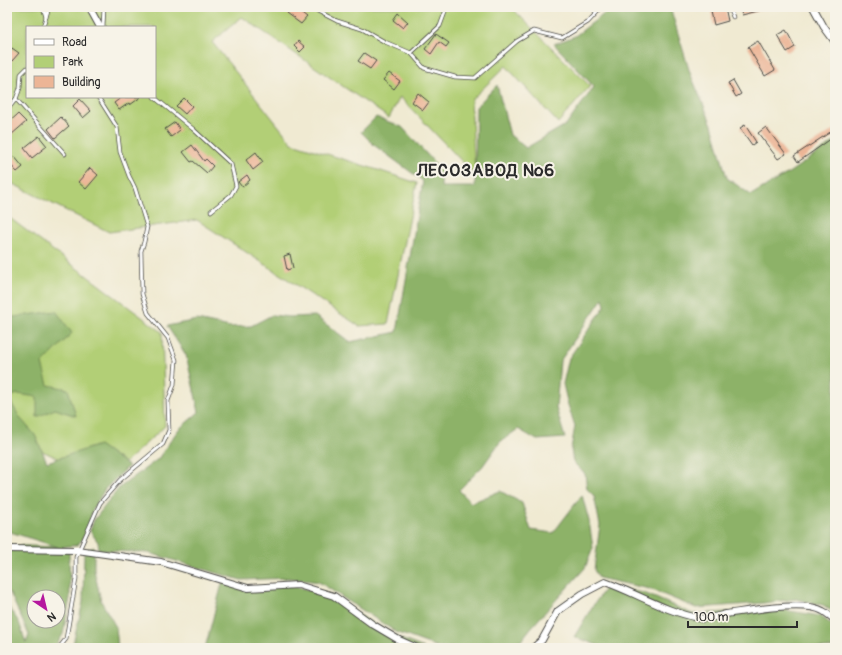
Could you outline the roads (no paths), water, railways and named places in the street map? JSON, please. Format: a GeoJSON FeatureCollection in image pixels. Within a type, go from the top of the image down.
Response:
{"type":"FeatureCollection","features":[{"type":"Feature","properties":{"kind":"street"},"geometry":{"type":"LineString","coordinates":[[88,7],[101,26]]}},
{"type":"Feature","properties":{"kind":"street"},"geometry":{"type":"LineString","coordinates":[[813,7],[824,27],[835,42]]}},
{"type":"Feature","properties":{"kind":"street"},"geometry":{"type":"LineString","coordinates":[[7,549],[77,550],[161,562],[248,588],[298,585],[334,596],[386,632],[417,648]]}},
{"type":"Feature","properties":{"kind":"street"},"geometry":{"type":"LineString","coordinates":[[533,648],[542,640],[558,611],[582,594],[605,582],[675,611],[701,618],[742,612],[802,607],[822,610],[835,620]]}},
{"type":"Feature","properties":{"kind":"lane"},"geometry":{"type":"LineString","coordinates":[[43,7],[46,17]]}},
{"type":"Feature","properties":{"kind":"lane"},"geometry":{"type":"LineString","coordinates":[[43,26],[49,7]]}},
{"type":"Feature","properties":{"kind":"lane"},"geometry":{"type":"LineString","coordinates":[[102,26],[104,7]]}},
{"type":"Feature","properties":{"kind":"lane"},"geometry":{"type":"LineString","coordinates":[[310,7],[337,21],[362,30],[411,53],[424,68],[455,77],[475,78],[517,41],[534,31],[562,38],[588,22],[602,7]]}},
{"type":"Feature","properties":{"kind":"lane"},"geometry":{"type":"LineString","coordinates":[[411,53],[440,26],[448,7]]}},
{"type":"Feature","properties":{"kind":"lane"},"geometry":{"type":"LineString","coordinates":[[729,7],[733,17]]}},
{"type":"Feature","properties":{"kind":"lane"},"geometry":{"type":"LineString","coordinates":[[7,110],[16,99],[20,88],[21,74],[26,69]]}},
{"type":"Feature","properties":{"kind":"lane"},"geometry":{"type":"LineString","coordinates":[[59,648],[66,640],[76,579],[77,550],[84,540],[100,503],[109,491],[163,444],[169,430],[168,401],[174,385],[176,360],[168,338],[148,313],[142,294],[141,251],[147,227],[135,188],[120,152],[117,127],[99,98]]}},
{"type":"Feature","properties":{"kind":"lane"},"geometry":{"type":"LineString","coordinates":[[155,98],[193,129],[231,164],[236,186],[231,195],[211,211]]}},
{"type":"Feature","properties":{"kind":"lane"},"geometry":{"type":"LineString","coordinates":[[16,99],[65,154]]}},
{"type":"Feature","properties":{"kind":"district","name":"ЛЕСОЗАВОД №6"},"geometry":{"type":"Point","coordinates":[486,170]}}]}
